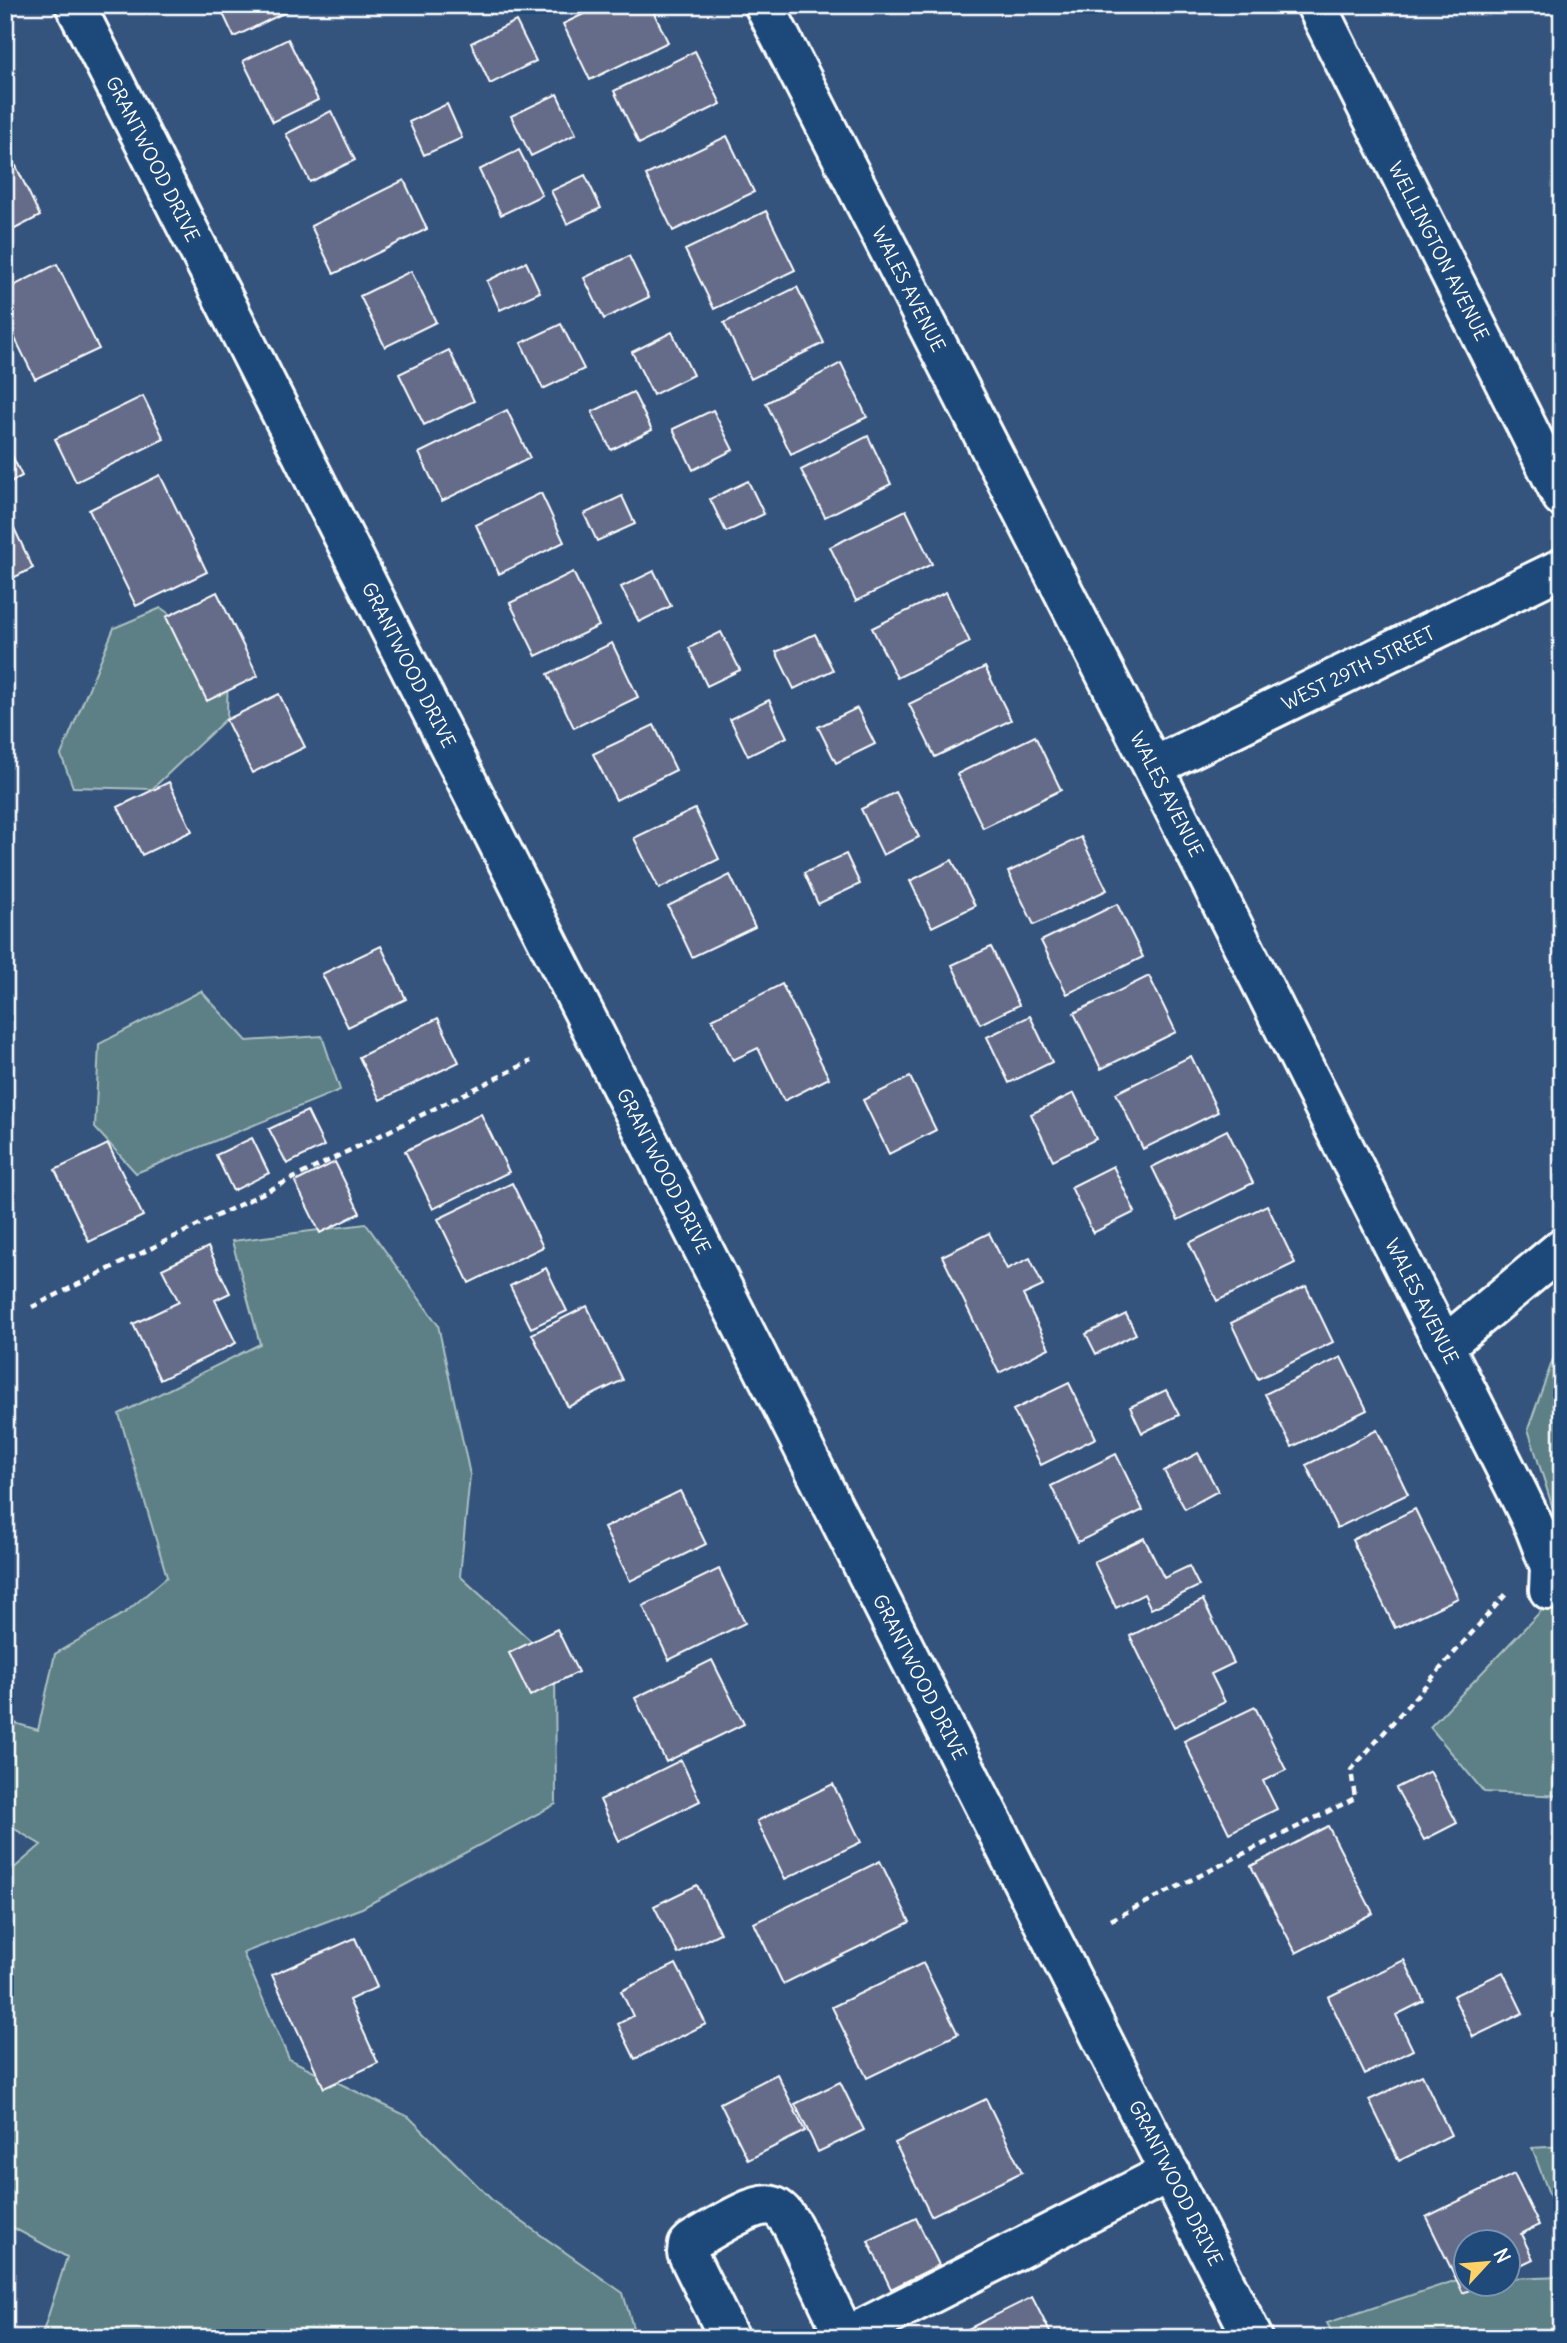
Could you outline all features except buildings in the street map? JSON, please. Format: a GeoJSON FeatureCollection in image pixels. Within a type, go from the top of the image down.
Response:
{"type":"FeatureCollection","features":[{"type":"Feature","properties":{"kind":"street","name":"GRANTWOOD DRIVE"},"geometry":{"type":"LineString","coordinates":[[75,5],[1254,2338]]}},
{"type":"Feature","properties":{"kind":"street","name":"WALES AVENUE"},"geometry":{"type":"LineString","coordinates":[[764,5],[1153,767],[1535,1528],[1550,1567],[1532,1587]]}},
{"type":"Feature","properties":{"kind":"street","name":"WELLINGTON AVENUE"},"geometry":{"type":"LineString","coordinates":[[1316,5],[1562,496]]}},
{"type":"Feature","properties":{"kind":"street","name":"WEST 29TH STREET"},"geometry":{"type":"LineString","coordinates":[[1153,767],[1562,568]]}},
{"type":"Feature","properties":{"kind":"street"},"geometry":{"type":"LineString","coordinates":[[1444,1346],[1562,1248]]}},
{"type":"Feature","properties":{"kind":"street"},"geometry":{"type":"LineString","coordinates":[[729,2338],[687,2253],[688,2245],[757,2206],[771,2205],[780,2210],[792,2225],[845,2337],[1170,2172]]}},
{"type":"Feature","properties":{"kind":"path"},"geometry":{"type":"LineString","coordinates":[[32,1307],[531,1061]]}},
{"type":"Feature","properties":{"kind":"path"},"geometry":{"type":"LineString","coordinates":[[1111,1920],[1356,1798],[1351,1770],[1532,1587]]}},
{"type":"Feature","properties":{"kind":"green space"},"geometry":{"type":"Polygon","coordinates":[[[161,608],[228,655],[227,718],[152,789],[73,787],[61,755],[114,628],[161,608]]]}},
{"type":"Feature","properties":{"kind":"green space"},"geometry":{"type":"Polygon","coordinates":[[[201,991],[247,1041],[322,1036],[340,1090],[136,1173],[95,1128],[99,1044],[201,991]]]}},
{"type":"Feature","properties":{"kind":"green space"},"geometry":{"type":"Polygon","coordinates":[[[366,1224],[438,1325],[470,1475],[460,1576],[555,1663],[556,1804],[362,1908],[243,1953],[289,2059],[409,2117],[494,2202],[623,2293],[636,2338],[41,2338],[67,2257],[12,2227],[5,2217],[5,1876],[41,1845],[5,1823],[5,1720],[38,1730],[55,1654],[126,1612],[167,1577],[119,1414],[260,1344],[232,1241],[366,1224]]]}},
{"type":"Feature","properties":{"kind":"green space"},"geometry":{"type":"Polygon","coordinates":[[[1562,1334],[1562,1537],[1528,1429],[1562,1334]]]}},
{"type":"Feature","properties":{"kind":"green space"},"geometry":{"type":"Polygon","coordinates":[[[1562,1589],[1562,1796],[1484,1792],[1430,1727],[1562,1589]]]}},
{"type":"Feature","properties":{"kind":"green space"},"geometry":{"type":"Polygon","coordinates":[[[1562,2146],[1562,2229],[1532,2148],[1562,2146]]]}},
{"type":"Feature","properties":{"kind":"green space"},"geometry":{"type":"Polygon","coordinates":[[[1562,2276],[1562,2338],[1335,2338],[1327,2323],[1452,2282],[1452,2298],[1522,2298],[1522,2277],[1562,2276]]]}}]}
